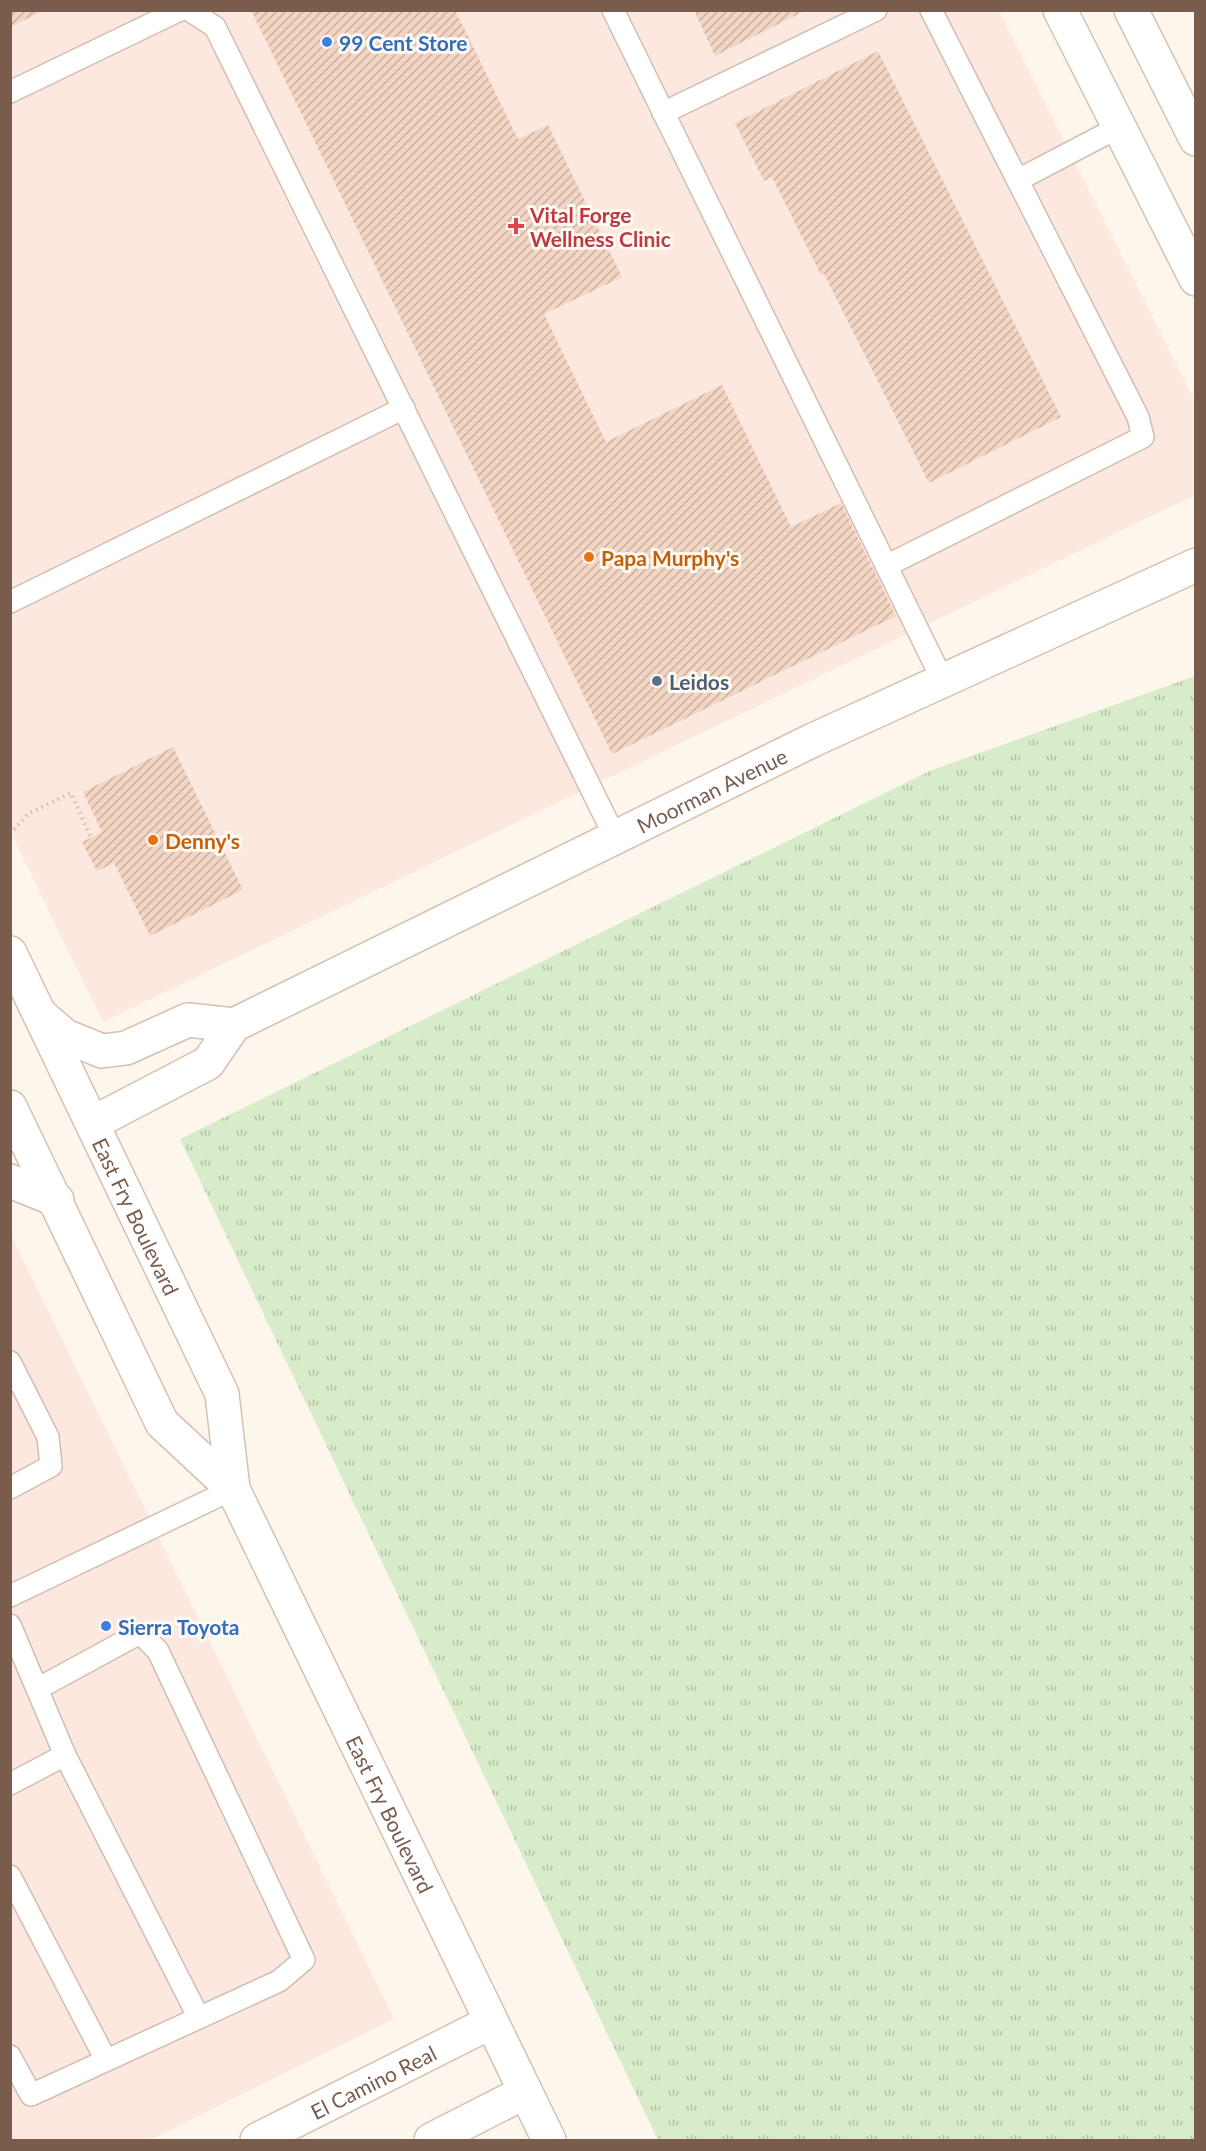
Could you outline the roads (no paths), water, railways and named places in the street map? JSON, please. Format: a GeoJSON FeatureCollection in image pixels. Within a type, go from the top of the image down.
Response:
{"type":"FeatureCollection","features":[{"type":"Feature","properties":{"kind":"street"},"geometry":{"type":"LineString","coordinates":[[1060,10],[1196,279]]}},
{"type":"Feature","properties":{"kind":"street"},"geometry":{"type":"LineString","coordinates":[[1131,10],[1196,139]]}},
{"type":"Feature","properties":{"kind":"street","name":"Moorman Avenue"},"geometry":{"type":"LineString","coordinates":[[93,1124],[208,1063],[234,1025],[813,740],[1196,566]]}},
{"type":"Feature","properties":{"kind":"street","name":"East Fry Boulevard"},"geometry":{"type":"LineString","coordinates":[[10,953],[222,1394],[232,1489],[549,2140]]}},
{"type":"Feature","properties":{"kind":"street"},"geometry":{"type":"LineString","coordinates":[[41,1015],[64,1036],[102,1051],[126,1048],[188,1020],[234,1025]]}},
{"type":"Feature","properties":{"kind":"street","name":"East Fry Boulevard"},"geometry":{"type":"LineString","coordinates":[[12,1112],[57,1200],[162,1423],[232,1489]]}},
{"type":"Feature","properties":{"kind":"street"},"geometry":{"type":"LineString","coordinates":[[10,1181],[57,1200]]}},
{"type":"Feature","properties":{"kind":"street","name":"El Camino Real"},"geometry":{"type":"LineString","coordinates":[[256,2140],[491,2022]]}},
{"type":"Feature","properties":{"kind":"street"},"geometry":{"type":"LineString","coordinates":[[431,2140],[525,2092]]}},
{"type":"Feature","properties":{"kind":"lane"},"geometry":{"type":"LineString","coordinates":[[10,92],[180,10]]}},
{"type":"Feature","properties":{"kind":"lane"},"geometry":{"type":"LineString","coordinates":[[189,10],[215,27],[615,837]]}},
{"type":"Feature","properties":{"kind":"lane"},"geometry":{"type":"LineString","coordinates":[[613,10],[943,681]]}},
{"type":"Feature","properties":{"kind":"lane"},"geometry":{"type":"LineString","coordinates":[[663,113],[876,10]]}},
{"type":"Feature","properties":{"kind":"lane"},"geometry":{"type":"LineString","coordinates":[[886,566],[1143,437],[1138,417],[931,10]]}},
{"type":"Feature","properties":{"kind":"lane"},"geometry":{"type":"LineString","coordinates":[[1018,180],[1119,127]]}},
{"type":"Feature","properties":{"kind":"lane"},"geometry":{"type":"LineString","coordinates":[[10,602],[404,408]]}},
{"type":"Feature","properties":{"kind":"lane"},"geometry":{"type":"LineString","coordinates":[[10,1362],[48,1437],[51,1466],[10,1488]]}},
{"type":"Feature","properties":{"kind":"lane"},"geometry":{"type":"LineString","coordinates":[[10,1596],[232,1489]]}},
{"type":"Feature","properties":{"kind":"lane"},"geometry":{"type":"LineString","coordinates":[[10,1625],[39,1688],[65,1755],[199,2018]]}},
{"type":"Feature","properties":{"kind":"lane"},"geometry":{"type":"LineString","coordinates":[[10,2056],[31,2095],[279,1981],[304,1960],[159,1651],[140,1633],[39,1688]]}},
{"type":"Feature","properties":{"kind":"lane"},"geometry":{"type":"LineString","coordinates":[[10,1784],[65,1755]]}},
{"type":"Feature","properties":{"kind":"lane"},"geometry":{"type":"LineString","coordinates":[[10,1876],[106,2060]]}},
{"type":"Feature","properties":{"kind":"place","name":"99 Cent Store"},"geometry":{"type":"Point","coordinates":[327,42]}},
{"type":"Feature","properties":{"kind":"place","name":"Vital Forge Wellness Clinic"},"geometry":{"type":"Point","coordinates":[516,226]}},
{"type":"Feature","properties":{"kind":"place","name":"Papa Murphy's"},"geometry":{"type":"Point","coordinates":[589,557]}},
{"type":"Feature","properties":{"kind":"place","name":"Leidos"},"geometry":{"type":"Point","coordinates":[657,681]}},
{"type":"Feature","properties":{"kind":"place","name":"Denny's"},"geometry":{"type":"Point","coordinates":[153,840]}},
{"type":"Feature","properties":{"kind":"place","name":"Sierra Toyota"},"geometry":{"type":"Point","coordinates":[106,1626]}}]}
